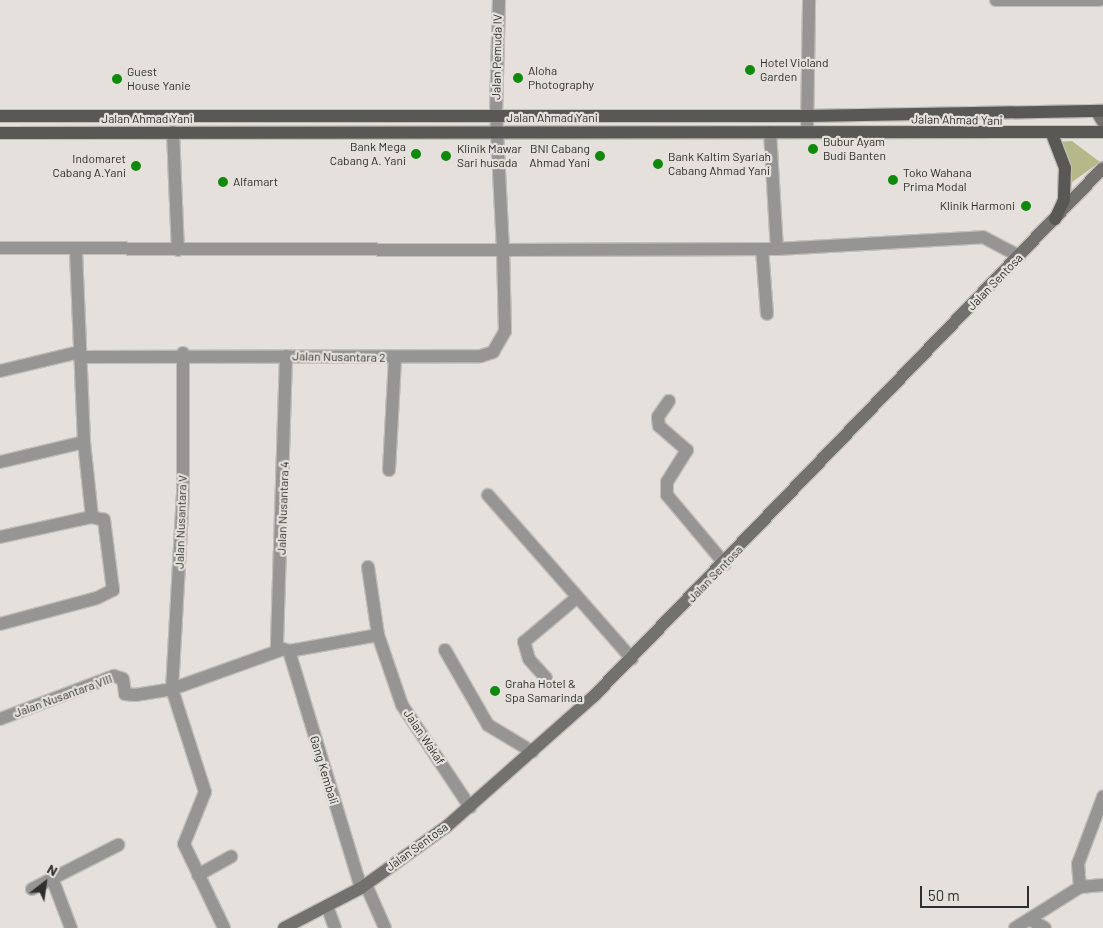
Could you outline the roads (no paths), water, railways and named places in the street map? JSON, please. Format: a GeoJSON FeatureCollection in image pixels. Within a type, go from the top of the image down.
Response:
{"type":"FeatureCollection","features":[{"type":"Feature","properties":{"kind":"main road","name":"Jalan Ahmad Yani"},"geometry":{"type":"LineString","coordinates":[[0,116],[496,114],[807,116],[1080,113],[1101,115]]}},
{"type":"Feature","properties":{"kind":"main road","name":"Jalan Ahmad Yani"},"geometry":{"type":"LineString","coordinates":[[0,133],[807,132],[1052,134],[1103,132]]}},
{"type":"Feature","properties":{"kind":"main road"},"geometry":{"type":"LineString","coordinates":[[1052,134],[1066,168],[1064,200],[1055,219]]}},
{"type":"Feature","properties":{"kind":"street","name":"Jalan Pemuda IV"},"geometry":{"type":"LineString","coordinates":[[499,0],[496,114],[503,250]]}},
{"type":"Feature","properties":{"kind":"street"},"geometry":{"type":"LineString","coordinates":[[807,132],[809,0]]}},
{"type":"Feature","properties":{"kind":"street"},"geometry":{"type":"LineString","coordinates":[[996,0],[1099,0]]}},
{"type":"Feature","properties":{"kind":"street"},"geometry":{"type":"LineString","coordinates":[[173,132],[178,250]]}},
{"type":"Feature","properties":{"kind":"street"},"geometry":{"type":"LineString","coordinates":[[770,132],[776,248]]}},
{"type":"Feature","properties":{"kind":"street","name":"Jalan Sentosa"},"geometry":{"type":"LineString","coordinates":[[284,928],[363,886],[470,807],[533,752],[632,659],[725,564],[1103,168]]}},
{"type":"Feature","properties":{"kind":"street"},"geometry":{"type":"LineString","coordinates":[[0,248],[178,250],[762,249],[983,237],[1019,256]]}},
{"type":"Feature","properties":{"kind":"street"},"geometry":{"type":"LineString","coordinates":[[76,248],[84,442],[92,517]]}},
{"type":"Feature","properties":{"kind":"street"},"geometry":{"type":"LineString","coordinates":[[762,249],[767,314]]}},
{"type":"Feature","properties":{"kind":"street","name":"Jalan Nusantara 2"},"geometry":{"type":"LineString","coordinates":[[0,371],[79,354],[183,353],[394,358],[493,352],[505,332],[503,250]]}},
{"type":"Feature","properties":{"kind":"street","name":"Jalan Nusantara V"},"geometry":{"type":"LineString","coordinates":[[172,690],[183,493],[183,353]]}},
{"type":"Feature","properties":{"kind":"street","name":"Jalan Nusantara 4"},"geometry":{"type":"LineString","coordinates":[[285,651],[276,643],[285,492],[286,356]]}},
{"type":"Feature","properties":{"kind":"street"},"geometry":{"type":"LineString","coordinates":[[389,470],[394,358]]}},
{"type":"Feature","properties":{"kind":"street"},"geometry":{"type":"LineString","coordinates":[[669,400],[658,417],[659,426],[687,450],[667,482],[667,496],[725,564]]}},
{"type":"Feature","properties":{"kind":"street"},"geometry":{"type":"LineString","coordinates":[[0,462],[84,442]]}},
{"type":"Feature","properties":{"kind":"street"},"geometry":{"type":"LineString","coordinates":[[488,495],[574,599],[632,659]]}},
{"type":"Feature","properties":{"kind":"street"},"geometry":{"type":"LineString","coordinates":[[0,537],[92,517],[104,520],[112,593],[0,624]]}},
{"type":"Feature","properties":{"kind":"street","name":"Jalan Wakaf"},"geometry":{"type":"LineString","coordinates":[[368,568],[378,635],[402,705],[470,807]]}},
{"type":"Feature","properties":{"kind":"street"},"geometry":{"type":"LineString","coordinates":[[546,678],[528,659],[524,642],[574,599]]}},
{"type":"Feature","properties":{"kind":"street"},"geometry":{"type":"LineString","coordinates":[[224,928],[184,844],[206,792],[172,690],[285,651],[378,635]]}},
{"type":"Feature","properties":{"kind":"street"},"geometry":{"type":"LineString","coordinates":[[445,650],[488,724],[533,752]]}},
{"type":"Feature","properties":{"kind":"street","name":"Gang Kembali"},"geometry":{"type":"LineString","coordinates":[[285,651],[363,886],[385,928]]}},
{"type":"Feature","properties":{"kind":"street","name":"Jalan Nusantara VIII"},"geometry":{"type":"LineString","coordinates":[[0,718],[114,676],[123,680],[128,696],[172,690]]}},
{"type":"Feature","properties":{"kind":"street"},"geometry":{"type":"LineString","coordinates":[[1080,887],[1078,864],[1103,797]]}},
{"type":"Feature","properties":{"kind":"street"},"geometry":{"type":"LineString","coordinates":[[32,889],[118,845]]}},
{"type":"Feature","properties":{"kind":"street"},"geometry":{"type":"LineString","coordinates":[[198,875],[231,857]]}},
{"type":"Feature","properties":{"kind":"street"},"geometry":{"type":"LineString","coordinates":[[52,878],[71,928]]}},
{"type":"Feature","properties":{"kind":"street"},"geometry":{"type":"LineString","coordinates":[[1014,928],[1031,920],[1080,887],[1103,885]]}},
{"type":"Feature","properties":{"kind":"street"},"geometry":{"type":"LineString","coordinates":[[327,906],[335,928]]}},
{"type":"Feature","properties":{"kind":"street"},"geometry":{"type":"LineString","coordinates":[[1031,920],[1045,928]]}},
{"type":"Feature","properties":{"kind":"place","name":"Hotel Violand Garden"},"geometry":{"type":"Point","coordinates":[750,70]}},
{"type":"Feature","properties":{"kind":"place","name":"Aloha Photography"},"geometry":{"type":"Point","coordinates":[518,78]}},
{"type":"Feature","properties":{"kind":"place","name":"Guest House Yanie"},"geometry":{"type":"Point","coordinates":[117,79]}},
{"type":"Feature","properties":{"kind":"place","name":"Bubur Ayam Budi Banten"},"geometry":{"type":"Point","coordinates":[813,149]}},
{"type":"Feature","properties":{"kind":"place","name":"Bank Mega Cabang A. Yani"},"geometry":{"type":"Point","coordinates":[416,154]}},
{"type":"Feature","properties":{"kind":"place","name":"Klinik Mawar Sari husada"},"geometry":{"type":"Point","coordinates":[446,156]}},
{"type":"Feature","properties":{"kind":"place","name":"BNI Cabang Ahmad Yani"},"geometry":{"type":"Point","coordinates":[600,156]}},
{"type":"Feature","properties":{"kind":"place","name":"Bank Kaltim Syariah Cabang Ahmad Yani"},"geometry":{"type":"Point","coordinates":[658,164]}},
{"type":"Feature","properties":{"kind":"place","name":"Indomaret Cabang A.Yani"},"geometry":{"type":"Point","coordinates":[136,166]}},
{"type":"Feature","properties":{"kind":"place","name":"Toko Wahana Prima Modal"},"geometry":{"type":"Point","coordinates":[893,180]}},
{"type":"Feature","properties":{"kind":"place","name":"Alfamart"},"geometry":{"type":"Point","coordinates":[223,182]}},
{"type":"Feature","properties":{"kind":"place","name":"Klinik Harmoni"},"geometry":{"type":"Point","coordinates":[1026,206]}},
{"type":"Feature","properties":{"kind":"place","name":"Graha Hotel & Spa Samarinda"},"geometry":{"type":"Point","coordinates":[495,691]}}]}
